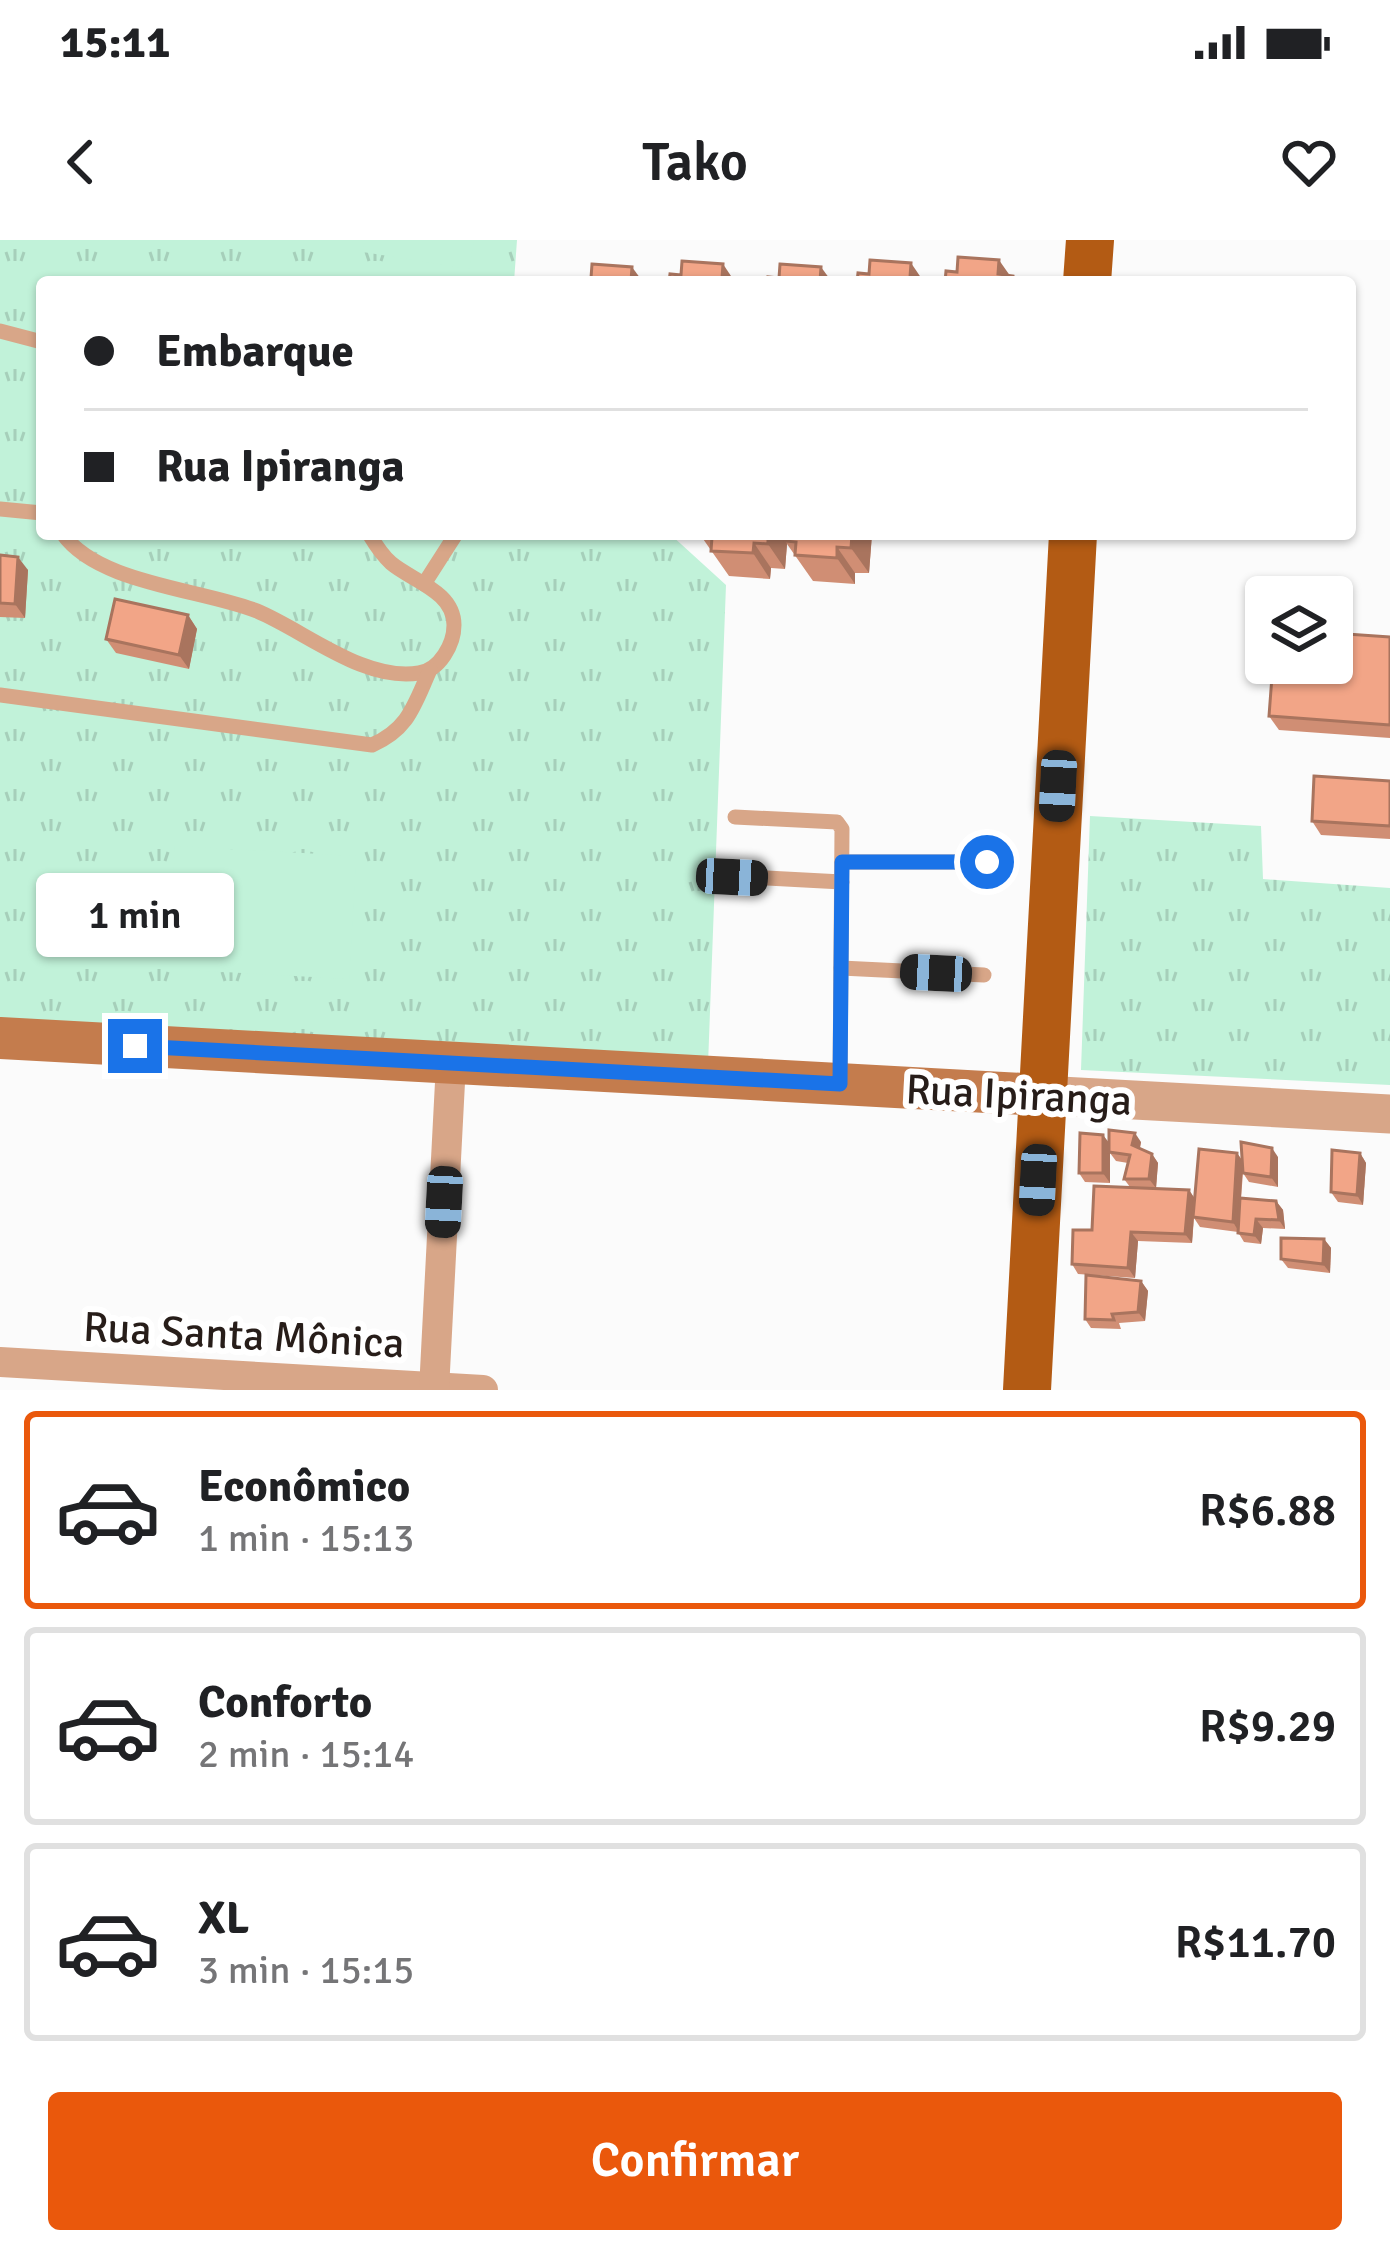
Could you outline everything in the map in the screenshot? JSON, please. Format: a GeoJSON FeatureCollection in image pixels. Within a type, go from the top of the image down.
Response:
{"type":"FeatureCollection","features":[{"type":"Feature","properties":{"kind":"main road"},"geometry":{"type":"LineString","coordinates":[[1087,276],[1090,240]]}},
{"type":"Feature","properties":{"kind":"main road"},"geometry":{"type":"LineString","coordinates":[[1027,1390],[1072,540]]}},
{"type":"Feature","properties":{"kind":"main road","name":"Rua Ipiranga"},"geometry":{"type":"LineString","coordinates":[[0,1039],[1042,1095]]}},
{"type":"Feature","properties":{"kind":"street"},"geometry":{"type":"LineString","coordinates":[[434,1389],[451,1063]]}},
{"type":"Feature","properties":{"kind":"street","name":"Rua Ipiranga"},"geometry":{"type":"LineString","coordinates":[[1042,1095],[1390,1114]]}},
{"type":"Feature","properties":{"kind":"street","name":"Rua Santa Mônica"},"geometry":{"type":"LineString","coordinates":[[0,1362],[483,1390]]}},
{"type":"Feature","properties":{"kind":"lane"},"geometry":{"type":"LineString","coordinates":[[3,336],[36,341]]}},
{"type":"Feature","properties":{"kind":"lane"},"geometry":{"type":"LineString","coordinates":[[0,508],[36,512]]}},
{"type":"Feature","properties":{"kind":"lane"},"geometry":{"type":"LineString","coordinates":[[70,540],[91,558],[122,573],[258,612],[349,659],[415,675],[430,670]]}},
{"type":"Feature","properties":{"kind":"lane"},"geometry":{"type":"LineString","coordinates":[[0,695],[372,745],[394,736],[408,719],[430,670],[444,656],[454,625],[451,608],[388,560],[374,540]]}},
{"type":"Feature","properties":{"kind":"lane"},"geometry":{"type":"LineString","coordinates":[[424,584],[452,540]]}},
{"type":"Feature","properties":{"kind":"lane"},"geometry":{"type":"LineString","coordinates":[[735,817],[837,822],[842,830],[840,1084]]}},
{"type":"Feature","properties":{"kind":"lane"},"geometry":{"type":"LineString","coordinates":[[842,862],[987,862]]}},
{"type":"Feature","properties":{"kind":"lane"},"geometry":{"type":"LineString","coordinates":[[732,877],[842,882]]}},
{"type":"Feature","properties":{"kind":"lane"},"geometry":{"type":"LineString","coordinates":[[841,968],[984,975]]}},
{"type":"Feature","properties":{"kind":"green space"},"geometry":{"type":"Polygon","coordinates":[[[0,240],[517,240],[514,276],[36,276],[36,540],[677,540],[726,585],[708,1065],[0,1023],[0,240]]]}},
{"type":"Feature","properties":{"kind":"green space"},"geometry":{"type":"Polygon","coordinates":[[[365,240],[474,240],[469,269],[363,252],[365,240]]]}},
{"type":"Feature","properties":{"kind":"green space"},"geometry":{"type":"Polygon","coordinates":[[[1090,816],[1261,826],[1263,879],[1390,888],[1390,1085],[1081,1070],[1090,816]]]}},
{"type":"Feature","properties":{"kind":"green space"},"geometry":{"type":"Polygon","coordinates":[[[175,846],[356,856],[349,979],[169,969],[175,846]]]}},
{"type":"Feature","properties":{"kind":"building"},"geometry":{"type":"Polygon","coordinates":[[[958,257],[999,260],[998,274],[1013,276],[946,276],[946,271],[957,272],[958,257]]]}},
{"type":"Feature","properties":{"kind":"building"},"geometry":{"type":"Polygon","coordinates":[[[870,260],[911,263],[910,276],[858,276],[869,274],[870,260]]]}},
{"type":"Feature","properties":{"kind":"building"},"geometry":{"type":"Polygon","coordinates":[[[682,261],[723,264],[722,276],[670,276],[681,275],[682,261]]]}},
{"type":"Feature","properties":{"kind":"building"},"geometry":{"type":"Polygon","coordinates":[[[592,264],[632,267],[631,276],[591,276],[592,264]]]}},
{"type":"Feature","properties":{"kind":"building"},"geometry":{"type":"Polygon","coordinates":[[[780,264],[821,267],[820,276],[779,276],[780,264]]]}},
{"type":"Feature","properties":{"kind":"building"},"geometry":{"type":"Polygon","coordinates":[[[712,540],[768,540],[768,544],[754,543],[753,553],[711,551],[712,540]]]}},
{"type":"Feature","properties":{"kind":"building"},"geometry":{"type":"Polygon","coordinates":[[[852,540],[851,548],[837,547],[837,558],[795,555],[796,542],[785,541],[852,540]]]}},
{"type":"Feature","properties":{"kind":"building"},"geometry":{"type":"Polygon","coordinates":[[[0,555],[18,557],[15,604],[0,603],[0,555]]]}},
{"type":"Feature","properties":{"kind":"building"},"geometry":{"type":"Polygon","coordinates":[[[115,599],[188,615],[179,655],[106,639],[115,599]]]}},
{"type":"Feature","properties":{"kind":"building"},"geometry":{"type":"Polygon","coordinates":[[[1353,634],[1390,637],[1390,725],[1269,716],[1271,684],[1353,684],[1353,634]]]}},
{"type":"Feature","properties":{"kind":"building"},"geometry":{"type":"Polygon","coordinates":[[[1314,776],[1390,781],[1390,826],[1312,821],[1314,776]]]}},
{"type":"Feature","properties":{"kind":"building"},"geometry":{"type":"Polygon","coordinates":[[[1109,1130],[1135,1133],[1132,1145],[1152,1154],[1149,1179],[1124,1179],[1130,1155],[1109,1152],[1109,1130]]]}},
{"type":"Feature","properties":{"kind":"building"},"geometry":{"type":"Polygon","coordinates":[[[1080,1133],[1103,1135],[1103,1173],[1079,1173],[1080,1133]]]}},
{"type":"Feature","properties":{"kind":"building"},"geometry":{"type":"Polygon","coordinates":[[[1241,1142],[1272,1148],[1271,1177],[1243,1173],[1241,1142]]]}},
{"type":"Feature","properties":{"kind":"building"},"geometry":{"type":"Polygon","coordinates":[[[1199,1149],[1237,1153],[1233,1222],[1193,1217],[1199,1149]]]}},
{"type":"Feature","properties":{"kind":"building"},"geometry":{"type":"Polygon","coordinates":[[[1332,1150],[1360,1153],[1357,1195],[1331,1192],[1332,1150]]]}},
{"type":"Feature","properties":{"kind":"building"},"geometry":{"type":"Polygon","coordinates":[[[1094,1186],[1189,1190],[1185,1234],[1131,1232],[1128,1268],[1072,1264],[1073,1230],[1092,1230],[1094,1186]]]}},
{"type":"Feature","properties":{"kind":"building"},"geometry":{"type":"Polygon","coordinates":[[[1240,1198],[1276,1201],[1279,1220],[1256,1219],[1254,1235],[1238,1233],[1240,1198]]]}},
{"type":"Feature","properties":{"kind":"building"},"geometry":{"type":"Polygon","coordinates":[[[1281,1238],[1324,1239],[1323,1264],[1281,1259],[1281,1238]]]}},
{"type":"Feature","properties":{"kind":"building"},"geometry":{"type":"Polygon","coordinates":[[[1086,1275],[1141,1281],[1138,1312],[1112,1314],[1114,1320],[1085,1319],[1086,1275]]]}},
{"type":"Feature","properties":{"kind":"route"},"geometry":{"type":"LineString","coordinates":[[135,1046],[840,1084],[842,862],[987,862]]}}]}
